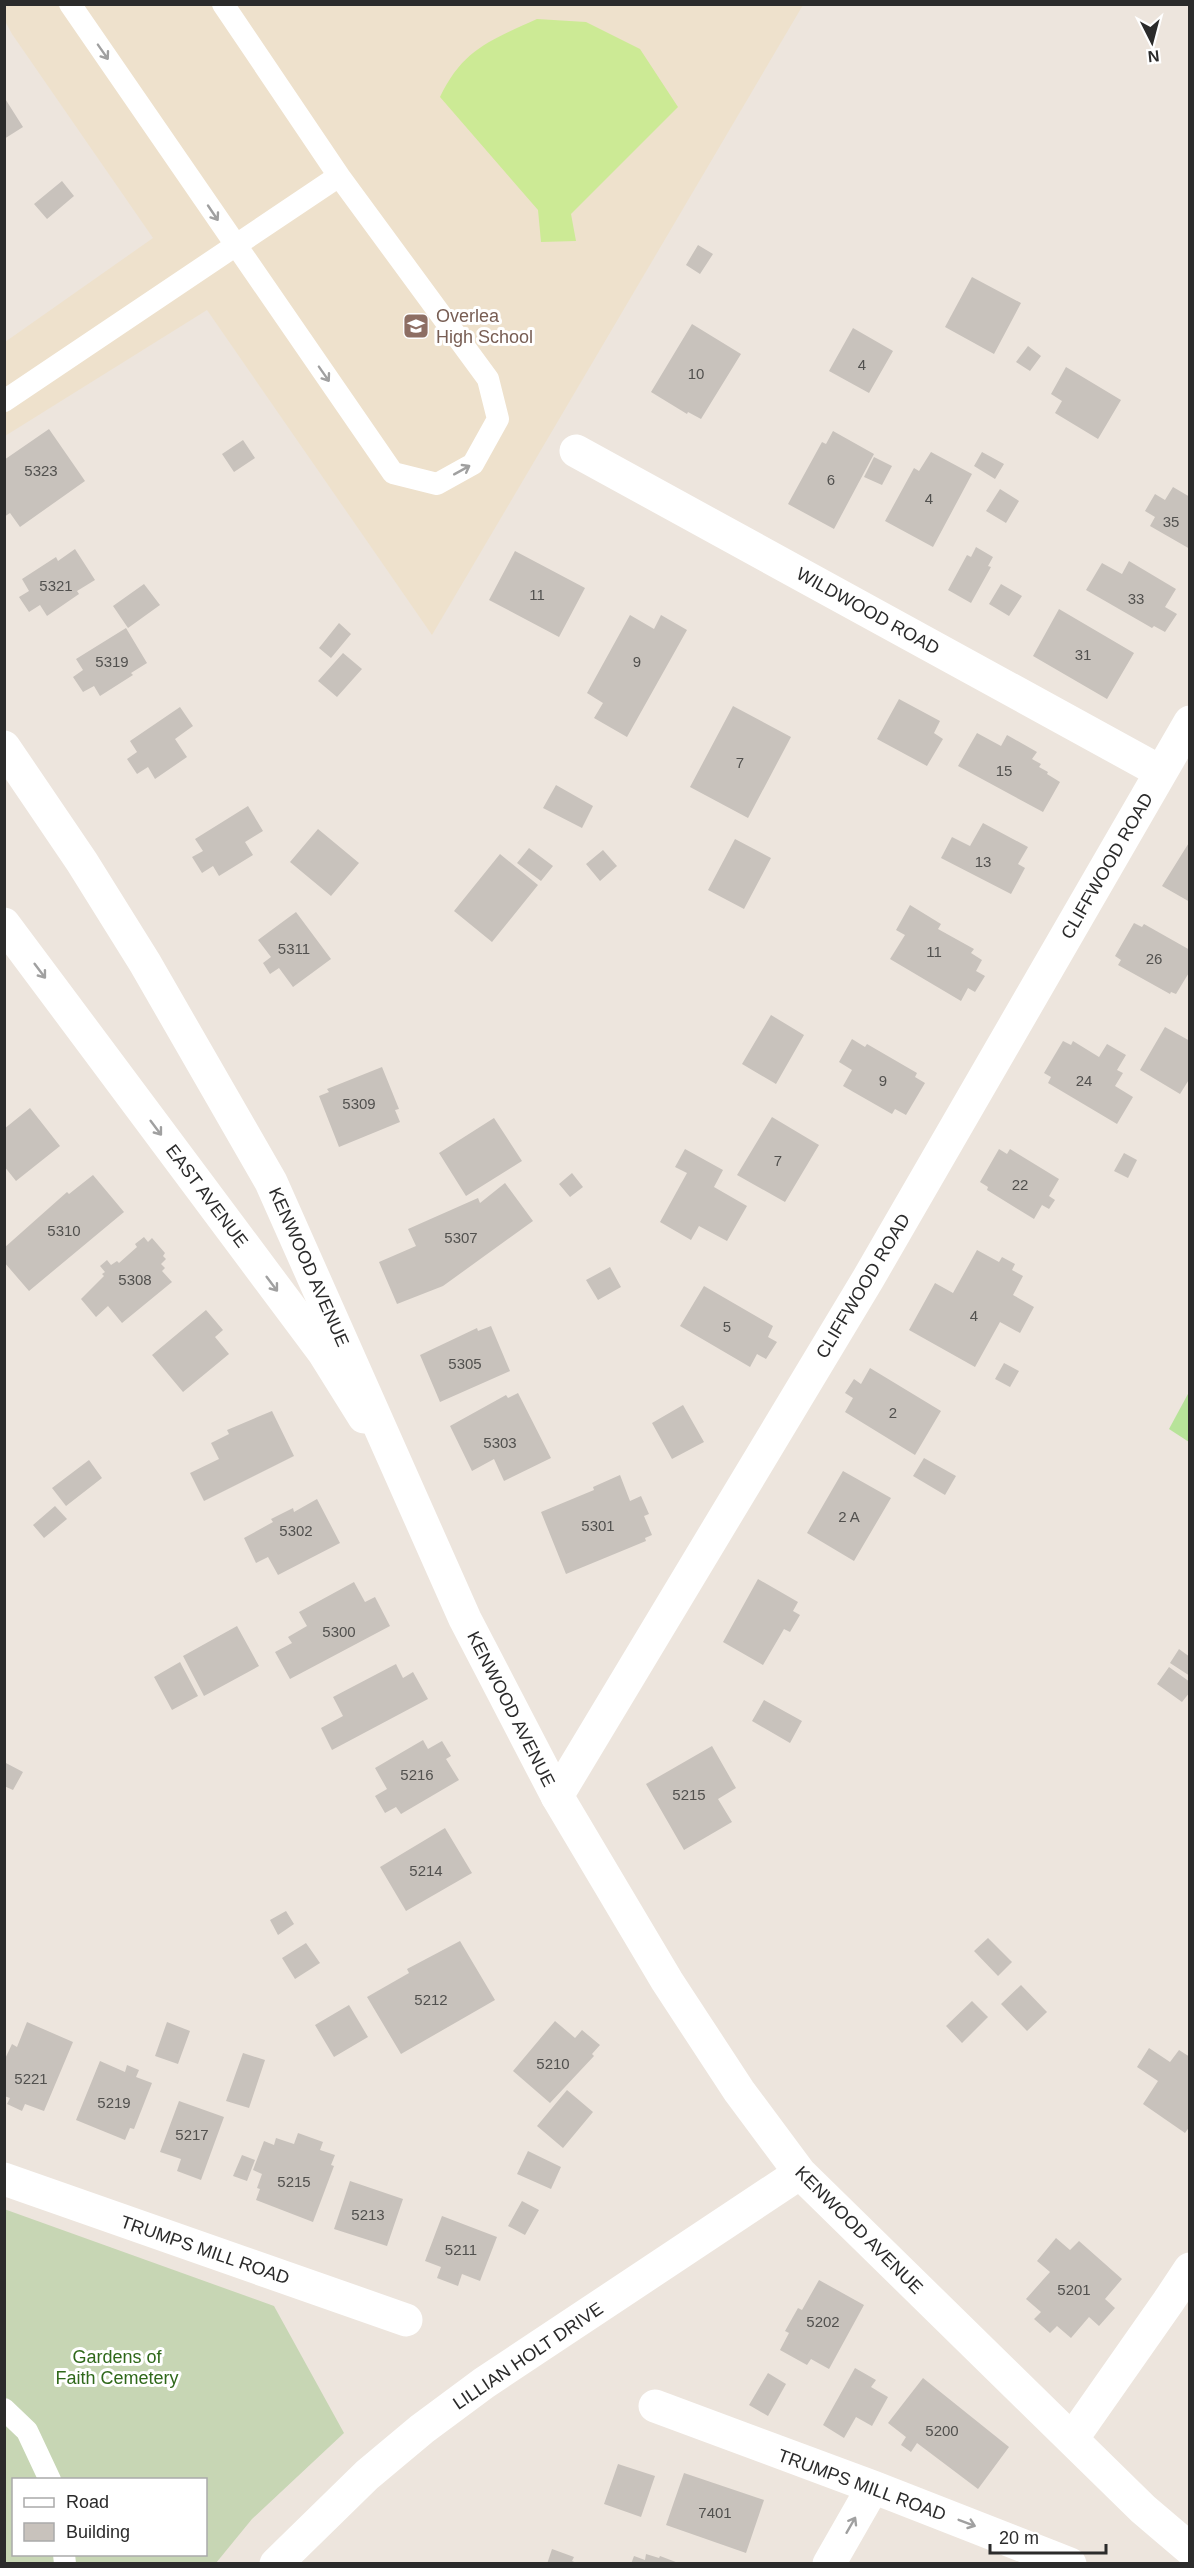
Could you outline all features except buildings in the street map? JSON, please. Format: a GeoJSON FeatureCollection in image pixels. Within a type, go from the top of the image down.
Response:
{"type":"FeatureCollection","features":[{"type":"Feature","properties":{"kind":"street","name":"WILDWOOD ROAD"},"geometry":{"type":"LineString","coordinates":[[576,451],[1161,772]]}},
{"type":"Feature","properties":{"kind":"street","name":"CLIFFWOOD ROAD"},"geometry":{"type":"LineString","coordinates":[[557,1796],[868,1280],[1190,722]]}},
{"type":"Feature","properties":{"kind":"street","name":"KENWOOD AVENUE"},"geometry":{"type":"LineString","coordinates":[[4,747],[82,862],[145,963],[271,1182],[465,1619],[557,1796],[667,1981],[739,2091],[800,2173],[1143,2509],[1190,2549]]}},
{"type":"Feature","properties":{"kind":"street","name":"EAST AVENUE"},"geometry":{"type":"LineString","coordinates":[[4,924],[324,1353],[400,1474]]}},
{"type":"Feature","properties":{"kind":"street","name":"LILLIAN HOLT DRIVE"},"geometry":{"type":"LineString","coordinates":[[276,2564],[367,2475],[422,2429],[484,2383],[800,2173]]}},
{"type":"Feature","properties":{"kind":"street","name":"TRUMPS MILL ROAD"},"geometry":{"type":"LineString","coordinates":[[4,2179],[406,2320]]}},
{"type":"Feature","properties":{"kind":"street"},"geometry":{"type":"LineString","coordinates":[[1072,2439],[1190,2268]]}},
{"type":"Feature","properties":{"kind":"street","name":"TRUMPS MILL ROAD"},"geometry":{"type":"LineString","coordinates":[[655,2406],[873,2487],[1070,2564]]}},
{"type":"Feature","properties":{"kind":"street"},"geometry":{"type":"LineString","coordinates":[[829,2564],[873,2487]]}},
{"type":"Feature","properties":{"kind":"lane"},"geometry":{"type":"LineString","coordinates":[[69,4],[393,472],[437,484],[473,464],[498,419],[488,379],[339,176],[223,4]]}},
{"type":"Feature","properties":{"kind":"lane"},"geometry":{"type":"LineString","coordinates":[[4,401],[339,176]]}},
{"type":"Feature","properties":{"kind":"lane"},"geometry":{"type":"LineString","coordinates":[[4,2409],[27,2432],[49,2478]]}},
{"type":"Feature","properties":{"kind":"shaded area","name":"Overlea High School"},"geometry":{"type":"Polygon","coordinates":[[[5,4],[803,5],[432,635],[207,310],[5,436],[5,342],[153,238],[12,34],[5,21],[5,4]]]}},
{"type":"Feature","properties":{"kind":"green space"},"geometry":{"type":"Polygon","coordinates":[[[537,19],[586,22],[640,49],[678,107],[571,214],[576,241],[541,242],[538,210],[440,97],[458,68],[480,48],[537,19]]]}},
{"type":"Feature","properties":{"kind":"green space"},"geometry":{"type":"Polygon","coordinates":[[[1189,1392],[1189,1442],[1169,1429],[1189,1392]]]}},
{"type":"Feature","properties":{"kind":"green space","name":"Gardens of Faith Cemetery"},"geometry":{"type":"Polygon","coordinates":[[[4,2209],[274,2306],[344,2433],[252,2519],[216,2563],[5,2563],[4,2209]]]}},
{"type":"Feature","properties":{"kind":"place","name":"Overlea High School"},"geometry":{"type":"Point","coordinates":[416,326]}}]}
